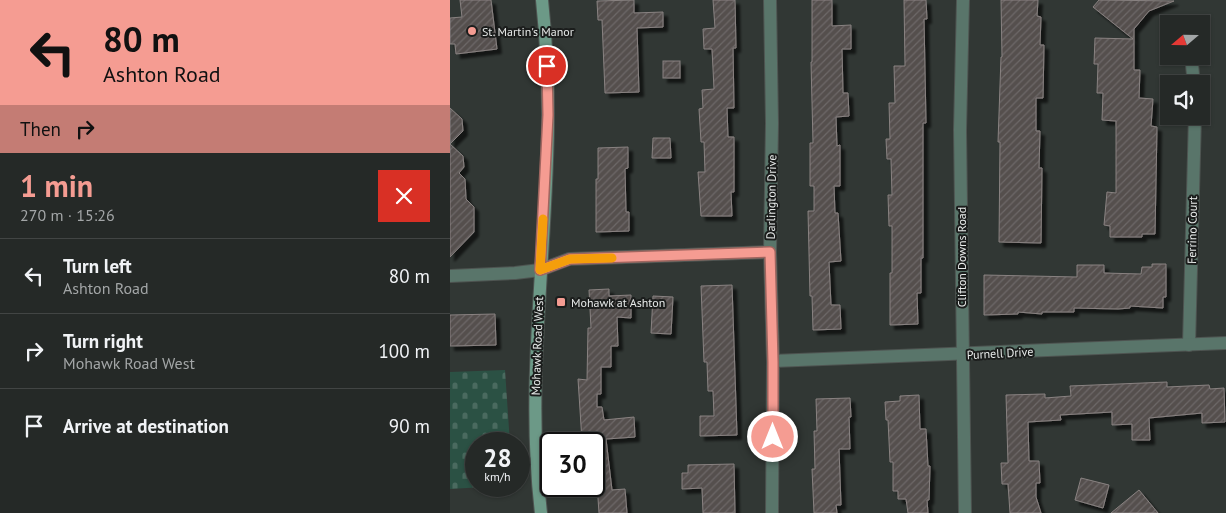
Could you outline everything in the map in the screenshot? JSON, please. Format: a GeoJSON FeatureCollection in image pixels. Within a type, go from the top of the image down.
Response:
{"type":"FeatureCollection","features":[{"type":"Feature","properties":{"kind":"main road","name":"Mohawk Road West"},"geometry":{"type":"LineString","coordinates":[[541,513],[537,482],[535,428],[540,270],[548,115],[547,66],[542,0]]}},
{"type":"Feature","properties":{"kind":"street","name":"Darlington Drive"},"geometry":{"type":"LineString","coordinates":[[770,0],[772,124],[770,252],[773,362],[772,513]]}},
{"type":"Feature","properties":{"kind":"street","name":"Clifton Downs Road"},"geometry":{"type":"LineString","coordinates":[[963,0],[960,130],[965,513]]}},
{"type":"Feature","properties":{"kind":"street"},"geometry":{"type":"LineString","coordinates":[[1192,65],[1193,75]]}},
{"type":"Feature","properties":{"kind":"street","name":"Ferrino Court"},"geometry":{"type":"LineString","coordinates":[[1189,344],[1195,125]]}},
{"type":"Feature","properties":{"kind":"street"},"geometry":{"type":"LineString","coordinates":[[450,276],[507,274],[540,270],[570,259],[770,252]]}},
{"type":"Feature","properties":{"kind":"street","name":"Purnell Drive"},"geometry":{"type":"LineString","coordinates":[[773,362],[1226,343]]}},
{"type":"Feature","properties":{"kind":"green space"},"geometry":{"type":"Polygon","coordinates":[[[505,370],[509,432],[465,432],[465,488],[450,489],[450,372],[505,370]]]}},
{"type":"Feature","properties":{"kind":"building","name":"St. Martin's Manor"},"geometry":{"type":"Polygon","coordinates":[[[460,0],[491,0],[497,49],[456,54],[455,44],[450,44],[450,18],[462,17],[460,0]]]}},
{"type":"Feature","properties":{"kind":"building"},"geometry":{"type":"Polygon","coordinates":[[[634,0],[634,13],[663,12],[663,27],[637,28],[639,92],[605,93],[602,20],[598,20],[597,1],[634,0]]]}},
{"type":"Feature","properties":{"kind":"building"},"geometry":{"type":"Polygon","coordinates":[[[713,0],[735,0],[736,48],[733,48],[734,108],[727,108],[728,137],[734,137],[734,192],[731,192],[732,216],[701,216],[698,172],[705,172],[704,142],[701,142],[699,109],[703,108],[702,90],[714,89],[712,49],[704,49],[703,29],[715,28],[713,0]]]}},
{"type":"Feature","properties":{"kind":"building"},"geometry":{"type":"Polygon","coordinates":[[[812,0],[832,0],[832,26],[851,25],[851,49],[842,49],[843,93],[848,93],[849,116],[836,117],[837,146],[840,145],[840,186],[834,186],[835,213],[838,213],[841,261],[829,262],[831,305],[840,305],[841,329],[813,330],[812,296],[810,296],[808,211],[814,211],[814,186],[810,186],[810,143],[813,143],[812,0]]]}},
{"type":"Feature","properties":{"kind":"building"},"geometry":{"type":"Polygon","coordinates":[[[904,0],[926,0],[927,19],[924,19],[926,123],[923,123],[923,258],[921,258],[921,293],[917,293],[918,324],[890,325],[892,226],[889,226],[888,195],[892,195],[891,159],[887,159],[886,139],[890,139],[889,103],[895,103],[894,66],[905,66],[904,0]]]}},
{"type":"Feature","properties":{"kind":"building"},"geometry":{"type":"Polygon","coordinates":[[[1001,0],[1038,0],[1037,16],[1041,17],[1040,45],[1044,45],[1043,98],[1036,98],[1036,131],[1040,131],[1039,168],[1042,168],[1041,243],[999,242],[1000,142],[998,142],[1002,57],[1001,0]]]}},
{"type":"Feature","properties":{"kind":"building"},"geometry":{"type":"Polygon","coordinates":[[[1099,0],[1174,1],[1149,11],[1134,29],[1134,70],[1140,70],[1139,98],[1153,99],[1151,126],[1157,127],[1155,234],[1142,234],[1142,237],[1110,237],[1110,226],[1104,225],[1107,192],[1116,193],[1116,121],[1102,120],[1103,93],[1097,93],[1098,64],[1094,64],[1095,38],[1133,39],[1093,7],[1099,0]]]}},
{"type":"Feature","properties":{"kind":"building"},"geometry":{"type":"Polygon","coordinates":[[[663,61],[680,61],[680,78],[663,78],[663,61]]]}},
{"type":"Feature","properties":{"kind":"building"},"geometry":{"type":"Polygon","coordinates":[[[450,108],[462,119],[463,131],[450,144],[450,108]]]}},
{"type":"Feature","properties":{"kind":"building"},"geometry":{"type":"Polygon","coordinates":[[[653,138],[670,138],[671,158],[652,158],[653,138]]]}},
{"type":"Feature","properties":{"kind":"building"},"geometry":{"type":"Polygon","coordinates":[[[450,144],[463,156],[464,167],[459,173],[465,179],[466,199],[474,207],[474,232],[450,257],[450,144]]]}},
{"type":"Feature","properties":{"kind":"building"},"geometry":{"type":"Polygon","coordinates":[[[628,147],[628,168],[625,169],[626,212],[629,212],[629,231],[596,232],[598,148],[628,147]]]}},
{"type":"Feature","properties":{"kind":"building"},"geometry":{"type":"Polygon","coordinates":[[[1152,264],[1166,264],[1166,297],[1163,297],[1163,308],[1130,306],[1130,308],[1118,309],[1074,308],[1074,312],[1042,312],[1042,314],[1018,312],[1018,314],[984,315],[984,275],[1077,277],[1077,265],[1104,265],[1104,273],[1141,274],[1142,267],[1152,267],[1152,264]]]}},
{"type":"Feature","properties":{"kind":"building"},"geometry":{"type":"Polygon","coordinates":[[[732,285],[737,435],[700,436],[700,416],[714,416],[713,391],[708,391],[707,362],[704,362],[701,286],[732,285]]]}},
{"type":"Feature","properties":{"kind":"building"},"geometry":{"type":"Polygon","coordinates":[[[609,289],[609,296],[631,295],[631,318],[617,317],[618,346],[611,346],[611,367],[601,367],[601,394],[597,394],[597,407],[602,407],[604,420],[634,417],[635,437],[606,439],[612,490],[625,489],[627,513],[599,513],[598,497],[605,497],[605,432],[581,432],[578,379],[587,380],[588,328],[591,328],[589,290],[609,289]]]}},
{"type":"Feature","properties":{"kind":"building"},"geometry":{"type":"Polygon","coordinates":[[[653,296],[673,297],[671,334],[651,333],[653,296]]]}},
{"type":"Feature","properties":{"kind":"building"},"geometry":{"type":"Polygon","coordinates":[[[495,314],[496,345],[450,346],[450,315],[495,314]]]}},
{"type":"Feature","properties":{"kind":"building"},"geometry":{"type":"Polygon","coordinates":[[[1167,382],[1167,387],[1209,385],[1210,389],[1224,388],[1225,422],[1202,423],[1202,413],[1149,418],[1150,440],[1132,440],[1132,424],[1112,425],[1112,412],[1060,415],[1061,420],[1028,422],[1029,461],[1039,461],[1040,483],[1036,483],[1036,497],[1041,513],[1010,513],[1008,484],[1002,484],[1001,463],[1008,463],[1006,395],[1045,394],[1045,398],[1071,396],[1070,386],[1167,382]]]}},
{"type":"Feature","properties":{"kind":"building"},"geometry":{"type":"Polygon","coordinates":[[[919,395],[920,429],[926,429],[928,466],[930,466],[929,500],[927,500],[928,513],[908,513],[906,499],[898,499],[898,491],[893,491],[893,462],[890,462],[885,402],[900,401],[900,396],[919,395]]]}},
{"type":"Feature","properties":{"kind":"building"},"geometry":{"type":"Polygon","coordinates":[[[850,398],[850,449],[839,449],[841,505],[836,505],[837,513],[814,513],[812,469],[815,469],[814,431],[817,431],[816,399],[850,398]]]}},
{"type":"Feature","properties":{"kind":"building"},"geometry":{"type":"Polygon","coordinates":[[[734,464],[735,513],[703,513],[702,488],[682,489],[682,473],[688,473],[688,465],[734,464]]]}},
{"type":"Feature","properties":{"kind":"building"},"geometry":{"type":"Polygon","coordinates":[[[1081,478],[1109,485],[1103,508],[1075,500],[1081,478]]]}},
{"type":"Feature","properties":{"kind":"building"},"geometry":{"type":"Polygon","coordinates":[[[1139,490],[1158,513],[1111,513],[1139,490]]]}},
{"type":"Feature","properties":{"kind":"slow traffic"},"geometry":{"type":"LineString","coordinates":[[543,219],[540,270],[570,259],[612,258]]}},
{"type":"Feature","properties":{"kind":"place","name":"St. Martin's Manor"},"geometry":{"type":"Point","coordinates":[472,31]}},
{"type":"Feature","properties":{"kind":"place","name":"Mohawk at Ashton"},"geometry":{"type":"Point","coordinates":[561,302]}},
{"type":"Feature","properties":{"kind":"route"},"geometry":{"type":"LineString","coordinates":[[547,66],[548,115],[540,270],[570,259],[770,252],[773,437]]}}]}
